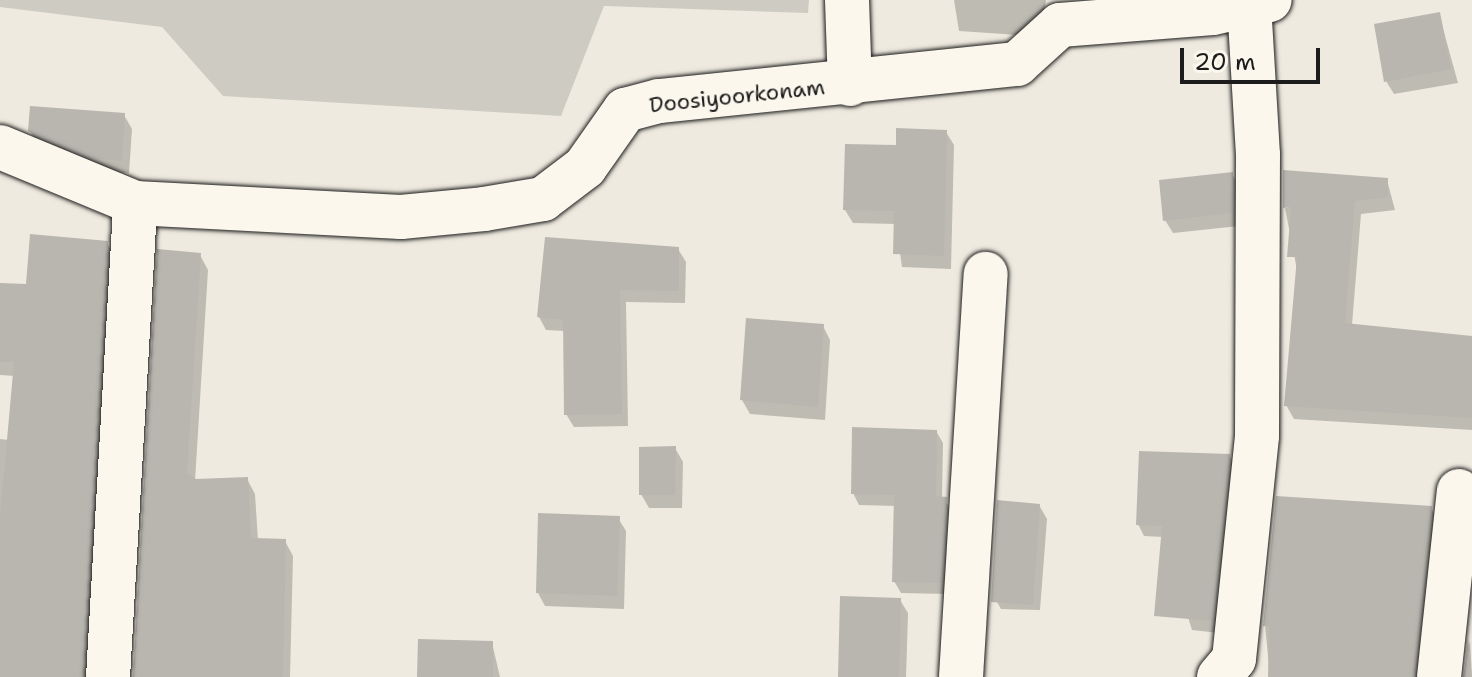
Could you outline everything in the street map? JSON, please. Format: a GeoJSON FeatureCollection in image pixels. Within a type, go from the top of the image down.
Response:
{"type":"FeatureCollection","features":[{"type":"Feature","properties":{"kind":"street"},"geometry":{"type":"LineString","coordinates":[[847,0],[850,84]]}},
{"type":"Feature","properties":{"kind":"street"},"geometry":{"type":"LineString","coordinates":[[1219,677],[1234,659],[1257,436],[1260,2]]}},
{"type":"Feature","properties":{"kind":"street","name":"Doosiyoorkonam"},"geometry":{"type":"LineString","coordinates":[[0,147],[135,203],[401,217],[484,209],[543,199],[585,167],[625,110],[659,101],[850,84],[1017,64],[1068,12],[1260,2]]}},
{"type":"Feature","properties":{"kind":"street"},"geometry":{"type":"LineString","coordinates":[[108,677],[135,203]]}},
{"type":"Feature","properties":{"kind":"street"},"geometry":{"type":"LineString","coordinates":[[961,677],[986,274]]}},
{"type":"Feature","properties":{"kind":"street"},"geometry":{"type":"LineString","coordinates":[[1439,677],[1459,491]]}},
{"type":"Feature","properties":{"kind":"shaded area"},"geometry":{"type":"Polygon","coordinates":[[[0,0],[809,0],[808,13],[604,6],[561,116],[223,96],[162,27],[0,7],[0,0]]]}},
{"type":"Feature","properties":{"kind":"building"},"geometry":{"type":"Polygon","coordinates":[[[1440,12],[1451,69],[1384,82],[1374,24],[1440,12]]]}},
{"type":"Feature","properties":{"kind":"building"},"geometry":{"type":"Polygon","coordinates":[[[30,106],[125,113],[122,161],[92,158],[28,131],[30,106]]]}},
{"type":"Feature","properties":{"kind":"building"},"geometry":{"type":"Polygon","coordinates":[[[896,128],[947,130],[944,256],[893,254],[894,211],[843,210],[845,144],[896,145],[896,128]]]}},
{"type":"Feature","properties":{"kind":"building"},"geometry":{"type":"Polygon","coordinates":[[[1283,170],[1388,178],[1388,197],[1355,201],[1345,323],[1472,336],[1472,418],[1284,406],[1297,257],[1287,257],[1291,207],[1283,208],[1283,170]]]}},
{"type":"Feature","properties":{"kind":"building"},"geometry":{"type":"Polygon","coordinates":[[[1233,172],[1233,213],[1163,221],[1159,180],[1233,172]]]}},
{"type":"Feature","properties":{"kind":"building"},"geometry":{"type":"Polygon","coordinates":[[[30,234],[108,241],[83,677],[0,677],[0,517],[14,362],[0,362],[0,283],[26,284],[30,234]]]}},
{"type":"Feature","properties":{"kind":"building"},"geometry":{"type":"Polygon","coordinates":[[[545,237],[679,247],[679,291],[620,290],[622,414],[564,415],[563,320],[537,317],[545,237]]]}},
{"type":"Feature","properties":{"kind":"building"},"geometry":{"type":"Polygon","coordinates":[[[157,249],[201,253],[187,473],[196,479],[248,477],[251,538],[286,539],[283,677],[133,677],[157,249]]]}},
{"type":"Feature","properties":{"kind":"building"},"geometry":{"type":"Polygon","coordinates":[[[746,318],[824,324],[818,407],[740,400],[746,318]]]}},
{"type":"Feature","properties":{"kind":"building"},"geometry":{"type":"Polygon","coordinates":[[[852,427],[937,430],[936,496],[947,497],[942,583],[892,582],[894,495],[851,494],[852,427]]]}},
{"type":"Feature","properties":{"kind":"building"},"geometry":{"type":"Polygon","coordinates":[[[676,446],[675,495],[639,495],[639,447],[676,446]]]}},
{"type":"Feature","properties":{"kind":"building"},"geometry":{"type":"Polygon","coordinates":[[[1139,451],[1230,454],[1213,621],[1154,616],[1162,526],[1136,525],[1139,451]]]}},
{"type":"Feature","properties":{"kind":"building"},"geometry":{"type":"Polygon","coordinates":[[[1276,496],[1432,506],[1414,677],[1268,677],[1269,626],[1263,626],[1276,496]]]}},
{"type":"Feature","properties":{"kind":"building"},"geometry":{"type":"Polygon","coordinates":[[[997,500],[1040,504],[1033,605],[991,602],[997,500]]]}},
{"type":"Feature","properties":{"kind":"building"},"geometry":{"type":"Polygon","coordinates":[[[538,513],[620,516],[617,596],[536,593],[538,513]]]}},
{"type":"Feature","properties":{"kind":"building"},"geometry":{"type":"Polygon","coordinates":[[[840,596],[901,598],[899,677],[838,677],[840,596]]]}},
{"type":"Feature","properties":{"kind":"building"},"geometry":{"type":"Polygon","coordinates":[[[1468,638],[1472,677],[1464,677],[1468,638]]]}},
{"type":"Feature","properties":{"kind":"building"},"geometry":{"type":"Polygon","coordinates":[[[418,639],[493,641],[493,677],[417,677],[418,639]]]}}]}
